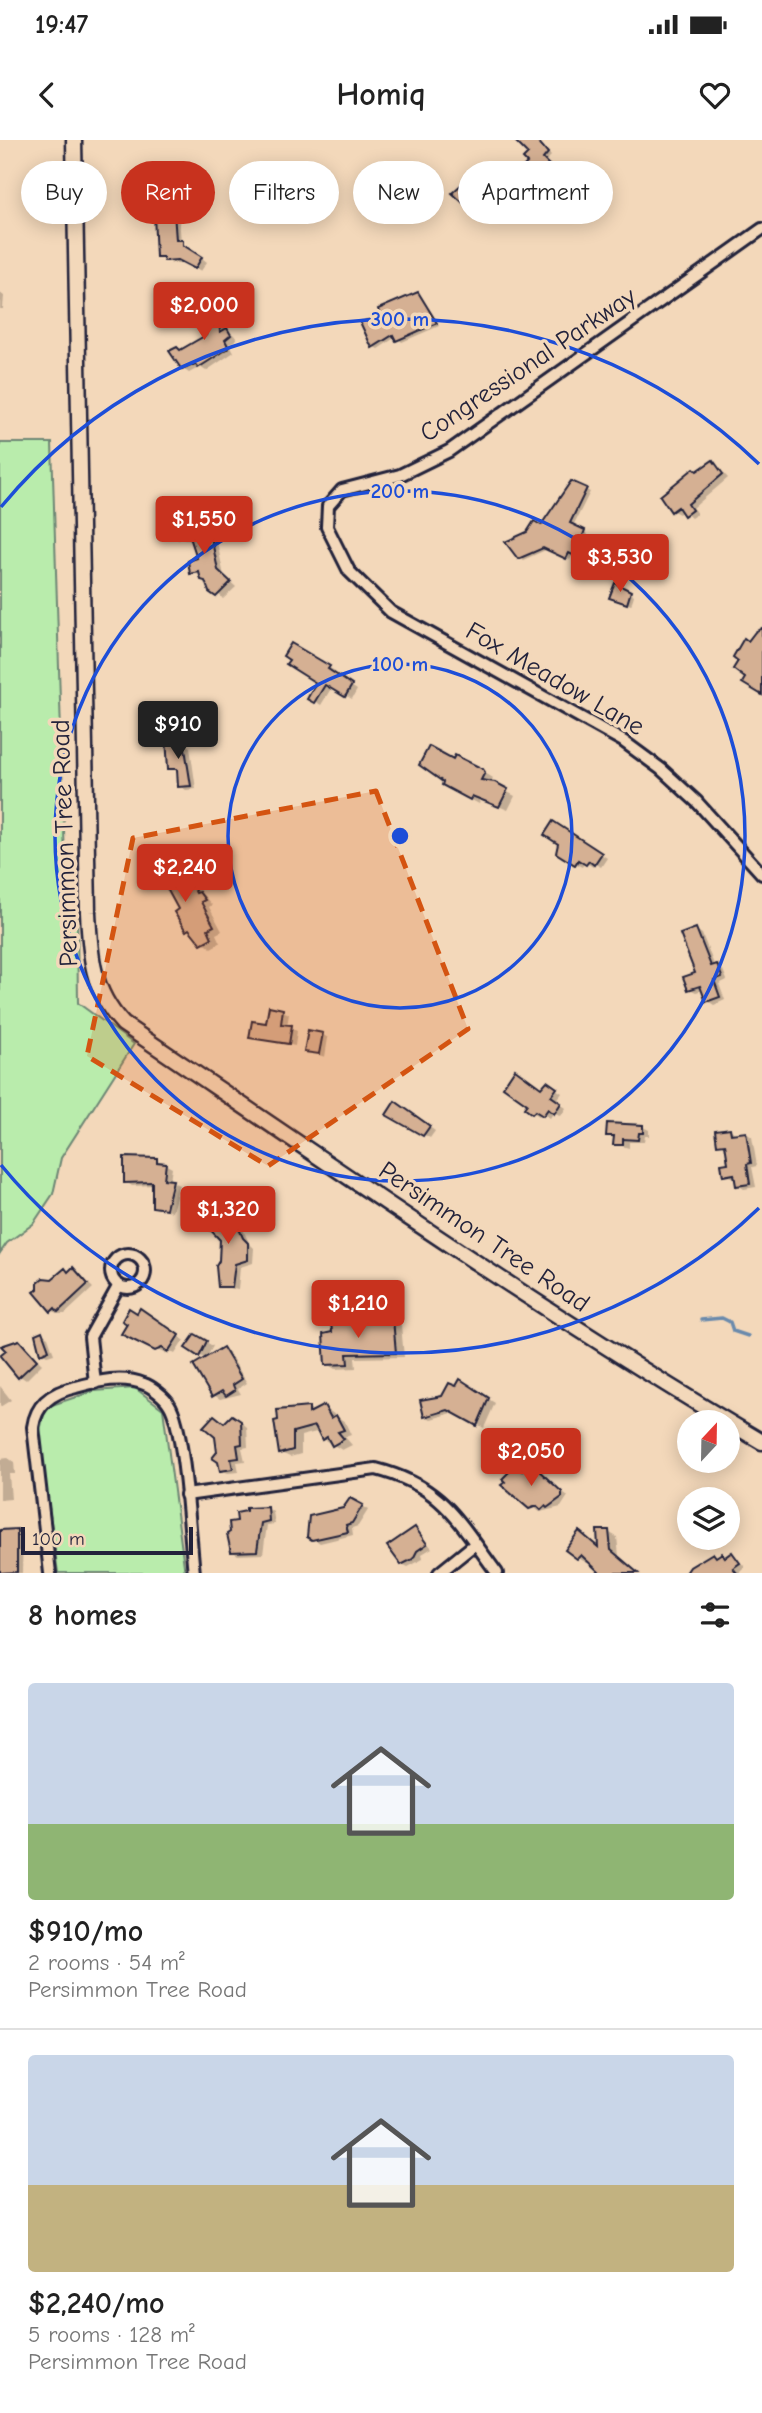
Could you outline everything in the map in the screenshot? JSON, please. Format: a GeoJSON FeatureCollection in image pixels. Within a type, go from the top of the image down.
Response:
{"type":"FeatureCollection","features":[{"type":"Feature","properties":{"kind":"main road","name":"Persimmon Tree Road"},"geometry":{"type":"LineString","coordinates":[[74,140],[88,912],[90,956],[97,985],[108,1008],[123,1024],[402,1213],[640,1370],[762,1442]]}},
{"type":"Feature","properties":{"kind":"street","name":"Congressional Parkway"},"geometry":{"type":"LineString","coordinates":[[327,527],[328,506],[342,490],[400,475],[449,452],[762,229]]}},
{"type":"Feature","properties":{"kind":"street","name":"Fox Meadow Lane"},"geometry":{"type":"LineString","coordinates":[[327,527],[349,571],[391,612],[623,741],[661,769],[696,802],[762,874]]}},
{"type":"Feature","properties":{"kind":"street"},"geometry":{"type":"LineString","coordinates":[[95,1383],[90,1337],[119,1285]]}},
{"type":"Feature","properties":{"kind":"street"},"geometry":{"type":"LineString","coordinates":[[50,1573],[33,1427],[38,1406],[54,1395],[74,1387],[124,1378],[147,1384],[169,1404],[180,1440],[194,1573]]}},
{"type":"Feature","properties":{"kind":"street"},"geometry":{"type":"LineString","coordinates":[[186,1494],[376,1469],[401,1475],[429,1489],[449,1508],[497,1573]]}},
{"type":"Feature","properties":{"kind":"street"},"geometry":{"type":"LineString","coordinates":[[439,1573],[475,1544]]}},
{"type":"Feature","properties":{"kind":"highlighted area"},"geometry":{"type":"Polygon","coordinates":[[[376,791],[468,1029],[268,1166],[87,1056],[133,838],[376,791]]]}},
{"type":"Feature","properties":{"kind":"green space"},"geometry":{"type":"Polygon","coordinates":[[[0,443],[52,443],[65,861],[77,918],[78,1003],[134,1044],[61,1158],[53,1194],[33,1224],[7,1243],[0,1253],[0,443]]]}},
{"type":"Feature","properties":{"kind":"green space"},"geometry":{"type":"Polygon","coordinates":[[[135,1388],[163,1409],[185,1573],[58,1573],[39,1434],[46,1407],[94,1391],[135,1388]]]}},
{"type":"Feature","properties":{"kind":"building"},"geometry":{"type":"Polygon","coordinates":[[[514,140],[537,140],[548,153],[543,159],[545,161],[525,161],[523,159],[528,154],[514,140]]]}},
{"type":"Feature","properties":{"kind":"building"},"geometry":{"type":"Polygon","coordinates":[[[458,187],[458,198],[452,193],[458,187]]]}},
{"type":"Feature","properties":{"kind":"building"},"geometry":{"type":"Polygon","coordinates":[[[154,224],[175,224],[176,240],[183,240],[183,245],[202,257],[195,269],[178,260],[164,261],[163,257],[156,257],[154,224]]]}},
{"type":"Feature","properties":{"kind":"building"},"geometry":{"type":"Polygon","coordinates":[[[418,292],[437,323],[396,341],[393,335],[372,348],[360,322],[380,317],[378,309],[418,292]]]}},
{"type":"Feature","properties":{"kind":"building"},"geometry":{"type":"Polygon","coordinates":[[[218,301],[220,332],[227,328],[231,335],[225,340],[229,348],[198,368],[195,364],[182,370],[169,351],[177,347],[180,350],[206,335],[205,302],[218,301]]]}},
{"type":"Feature","properties":{"kind":"building"},"geometry":{"type":"Polygon","coordinates":[[[713,460],[723,474],[688,504],[692,510],[684,516],[678,507],[671,512],[660,496],[694,468],[697,471],[713,460]]]}},
{"type":"Feature","properties":{"kind":"building"},"geometry":{"type":"Polygon","coordinates":[[[571,481],[587,488],[570,523],[585,530],[575,556],[569,553],[566,559],[543,548],[518,559],[505,542],[527,532],[534,521],[541,525],[571,481]]]}},
{"type":"Feature","properties":{"kind":"building"},"geometry":{"type":"Polygon","coordinates":[[[204,519],[209,527],[218,570],[231,582],[216,597],[209,592],[199,572],[190,574],[188,561],[197,558],[189,534],[179,538],[177,526],[204,519]]]}},
{"type":"Feature","properties":{"kind":"building"},"geometry":{"type":"Polygon","coordinates":[[[615,583],[631,591],[627,604],[609,598],[615,583]]]}},
{"type":"Feature","properties":{"kind":"building"},"geometry":{"type":"Polygon","coordinates":[[[762,628],[762,695],[742,683],[745,678],[733,669],[738,661],[733,657],[744,638],[748,641],[762,628]]]}},
{"type":"Feature","properties":{"kind":"building"},"geometry":{"type":"Polygon","coordinates":[[[291,643],[330,666],[328,669],[352,685],[345,697],[325,685],[314,703],[307,699],[316,683],[286,664],[289,660],[283,656],[291,643]]]}},
{"type":"Feature","properties":{"kind":"building"},"geometry":{"type":"Polygon","coordinates":[[[166,737],[176,737],[176,742],[184,742],[191,786],[178,787],[177,769],[168,769],[166,737]]]}},
{"type":"Feature","properties":{"kind":"building"},"geometry":{"type":"Polygon","coordinates":[[[429,746],[453,759],[455,755],[483,769],[485,772],[481,780],[495,782],[508,789],[499,807],[472,796],[470,800],[442,785],[443,782],[419,765],[429,746]]]}},
{"type":"Feature","properties":{"kind":"building"},"geometry":{"type":"Polygon","coordinates":[[[553,821],[602,853],[594,865],[589,861],[586,865],[578,860],[575,865],[556,853],[558,844],[544,835],[553,821]]]}},
{"type":"Feature","properties":{"kind":"building"},"geometry":{"type":"Polygon","coordinates":[[[148,865],[178,877],[182,886],[191,883],[196,893],[199,892],[205,900],[201,902],[214,926],[208,929],[212,938],[201,944],[189,929],[186,931],[174,912],[178,909],[165,885],[144,878],[148,865]]]}},
{"type":"Feature","properties":{"kind":"building"},"geometry":{"type":"Polygon","coordinates":[[[696,928],[711,966],[717,964],[722,977],[714,980],[720,997],[706,1002],[700,986],[688,990],[683,977],[695,973],[680,934],[696,928]]]}},
{"type":"Feature","properties":{"kind":"building"},"geometry":{"type":"Polygon","coordinates":[[[269,1006],[283,1009],[281,1024],[292,1025],[289,1044],[249,1038],[252,1021],[266,1023],[269,1006]]]}},
{"type":"Feature","properties":{"kind":"building"},"geometry":{"type":"Polygon","coordinates":[[[308,1030],[323,1033],[319,1054],[304,1052],[308,1030]]]}},
{"type":"Feature","properties":{"kind":"building"},"geometry":{"type":"Polygon","coordinates":[[[515,1069],[541,1088],[547,1081],[557,1088],[551,1096],[561,1103],[554,1114],[548,1109],[543,1116],[535,1111],[532,1114],[524,1108],[527,1104],[503,1087],[515,1069]]]}},
{"type":"Feature","properties":{"kind":"building"},"geometry":{"type":"Polygon","coordinates":[[[395,1101],[430,1126],[423,1136],[386,1115],[395,1101]]]}},
{"type":"Feature","properties":{"kind":"building"},"geometry":{"type":"Polygon","coordinates":[[[607,1123],[643,1125],[643,1133],[639,1133],[638,1140],[623,1139],[623,1145],[613,1145],[614,1136],[606,1136],[607,1123]]]}},
{"type":"Feature","properties":{"kind":"building"},"geometry":{"type":"Polygon","coordinates":[[[730,1128],[731,1134],[746,1132],[751,1163],[747,1164],[750,1184],[736,1186],[734,1174],[723,1176],[721,1164],[728,1163],[725,1144],[717,1145],[715,1130],[730,1128]]]}},
{"type":"Feature","properties":{"kind":"building"},"geometry":{"type":"Polygon","coordinates":[[[124,1157],[157,1158],[157,1162],[166,1163],[164,1179],[173,1180],[166,1209],[152,1207],[152,1182],[124,1183],[124,1157]]]}},
{"type":"Feature","properties":{"kind":"building"},"geometry":{"type":"Polygon","coordinates":[[[223,1206],[234,1217],[248,1243],[248,1260],[235,1264],[232,1287],[218,1287],[216,1266],[219,1261],[220,1240],[205,1224],[223,1206]]]}},
{"type":"Feature","properties":{"kind":"building"},"geometry":{"type":"Polygon","coordinates":[[[73,1267],[88,1284],[58,1312],[55,1308],[51,1312],[34,1292],[38,1289],[38,1282],[43,1278],[52,1279],[65,1268],[68,1272],[73,1267]]]}},
{"type":"Feature","properties":{"kind":"building"},"geometry":{"type":"Polygon","coordinates":[[[129,1308],[137,1313],[140,1308],[179,1335],[168,1352],[162,1348],[155,1351],[121,1334],[127,1324],[122,1321],[129,1308]]]}},
{"type":"Feature","properties":{"kind":"building"},"geometry":{"type":"Polygon","coordinates":[[[393,1319],[396,1353],[347,1354],[348,1364],[325,1365],[323,1334],[332,1332],[331,1323],[393,1319]]]}},
{"type":"Feature","properties":{"kind":"building"},"geometry":{"type":"Polygon","coordinates":[[[42,1331],[49,1350],[40,1354],[35,1334],[42,1331]]]}},
{"type":"Feature","properties":{"kind":"building"},"geometry":{"type":"Polygon","coordinates":[[[195,1334],[207,1341],[199,1357],[185,1348],[195,1334]]]}},
{"type":"Feature","properties":{"kind":"building"},"geometry":{"type":"Polygon","coordinates":[[[19,1340],[37,1360],[18,1378],[0,1356],[6,1351],[1,1346],[19,1340]]]}},
{"type":"Feature","properties":{"kind":"building"},"geometry":{"type":"Polygon","coordinates":[[[223,1347],[242,1379],[233,1385],[235,1390],[226,1396],[222,1391],[212,1397],[193,1365],[223,1347]]]}},
{"type":"Feature","properties":{"kind":"building"},"geometry":{"type":"Polygon","coordinates":[[[460,1379],[489,1398],[477,1426],[448,1410],[424,1417],[420,1400],[442,1396],[449,1383],[456,1386],[460,1379]]]}},
{"type":"Feature","properties":{"kind":"building"},"geometry":{"type":"Polygon","coordinates":[[[324,1405],[331,1418],[336,1415],[344,1430],[338,1432],[344,1439],[332,1446],[327,1437],[322,1440],[315,1426],[293,1432],[293,1450],[279,1454],[274,1421],[278,1420],[277,1410],[309,1407],[309,1413],[324,1405]]]}},
{"type":"Feature","properties":{"kind":"building"},"geometry":{"type":"Polygon","coordinates":[[[214,1415],[224,1423],[232,1415],[241,1421],[242,1444],[237,1445],[239,1458],[231,1459],[233,1469],[220,1471],[218,1462],[212,1458],[217,1452],[215,1437],[203,1427],[214,1415]]]}},
{"type":"Feature","properties":{"kind":"building"},"geometry":{"type":"Polygon","coordinates":[[[515,1466],[522,1471],[525,1468],[536,1468],[562,1492],[562,1497],[547,1508],[545,1506],[541,1510],[537,1506],[529,1509],[501,1485],[505,1482],[502,1479],[515,1466]]]}},
{"type":"Feature","properties":{"kind":"building"},"geometry":{"type":"Polygon","coordinates":[[[350,1498],[363,1505],[352,1523],[346,1525],[348,1532],[312,1540],[307,1537],[309,1516],[343,1508],[350,1498]]]}},
{"type":"Feature","properties":{"kind":"building"},"geometry":{"type":"Polygon","coordinates":[[[268,1507],[269,1521],[261,1523],[257,1551],[231,1552],[227,1534],[230,1532],[229,1522],[237,1521],[236,1513],[246,1511],[246,1508],[268,1507]]]}},
{"type":"Feature","properties":{"kind":"building"},"geometry":{"type":"Polygon","coordinates":[[[415,1527],[427,1544],[417,1551],[413,1559],[401,1565],[387,1546],[415,1527]]]}},
{"type":"Feature","properties":{"kind":"building"},"geometry":{"type":"Polygon","coordinates":[[[17,1529],[17,1572],[0,1573],[0,1530],[17,1529]]]}},
{"type":"Feature","properties":{"kind":"building"},"geometry":{"type":"Polygon","coordinates":[[[597,1530],[609,1530],[611,1550],[638,1573],[600,1573],[581,1555],[577,1559],[565,1550],[579,1531],[598,1547],[597,1530]]]}},
{"type":"Feature","properties":{"kind":"building"},"geometry":{"type":"Polygon","coordinates":[[[732,1552],[740,1563],[733,1568],[737,1573],[686,1573],[690,1567],[713,1553],[716,1557],[722,1553],[725,1557],[732,1552]]]}},
{"type":"Feature","properties":{"kind":"waterway"},"geometry":{"type":"LineString","coordinates":[[701,1320],[722,1318],[730,1322],[733,1331],[748,1336]]}}]}
